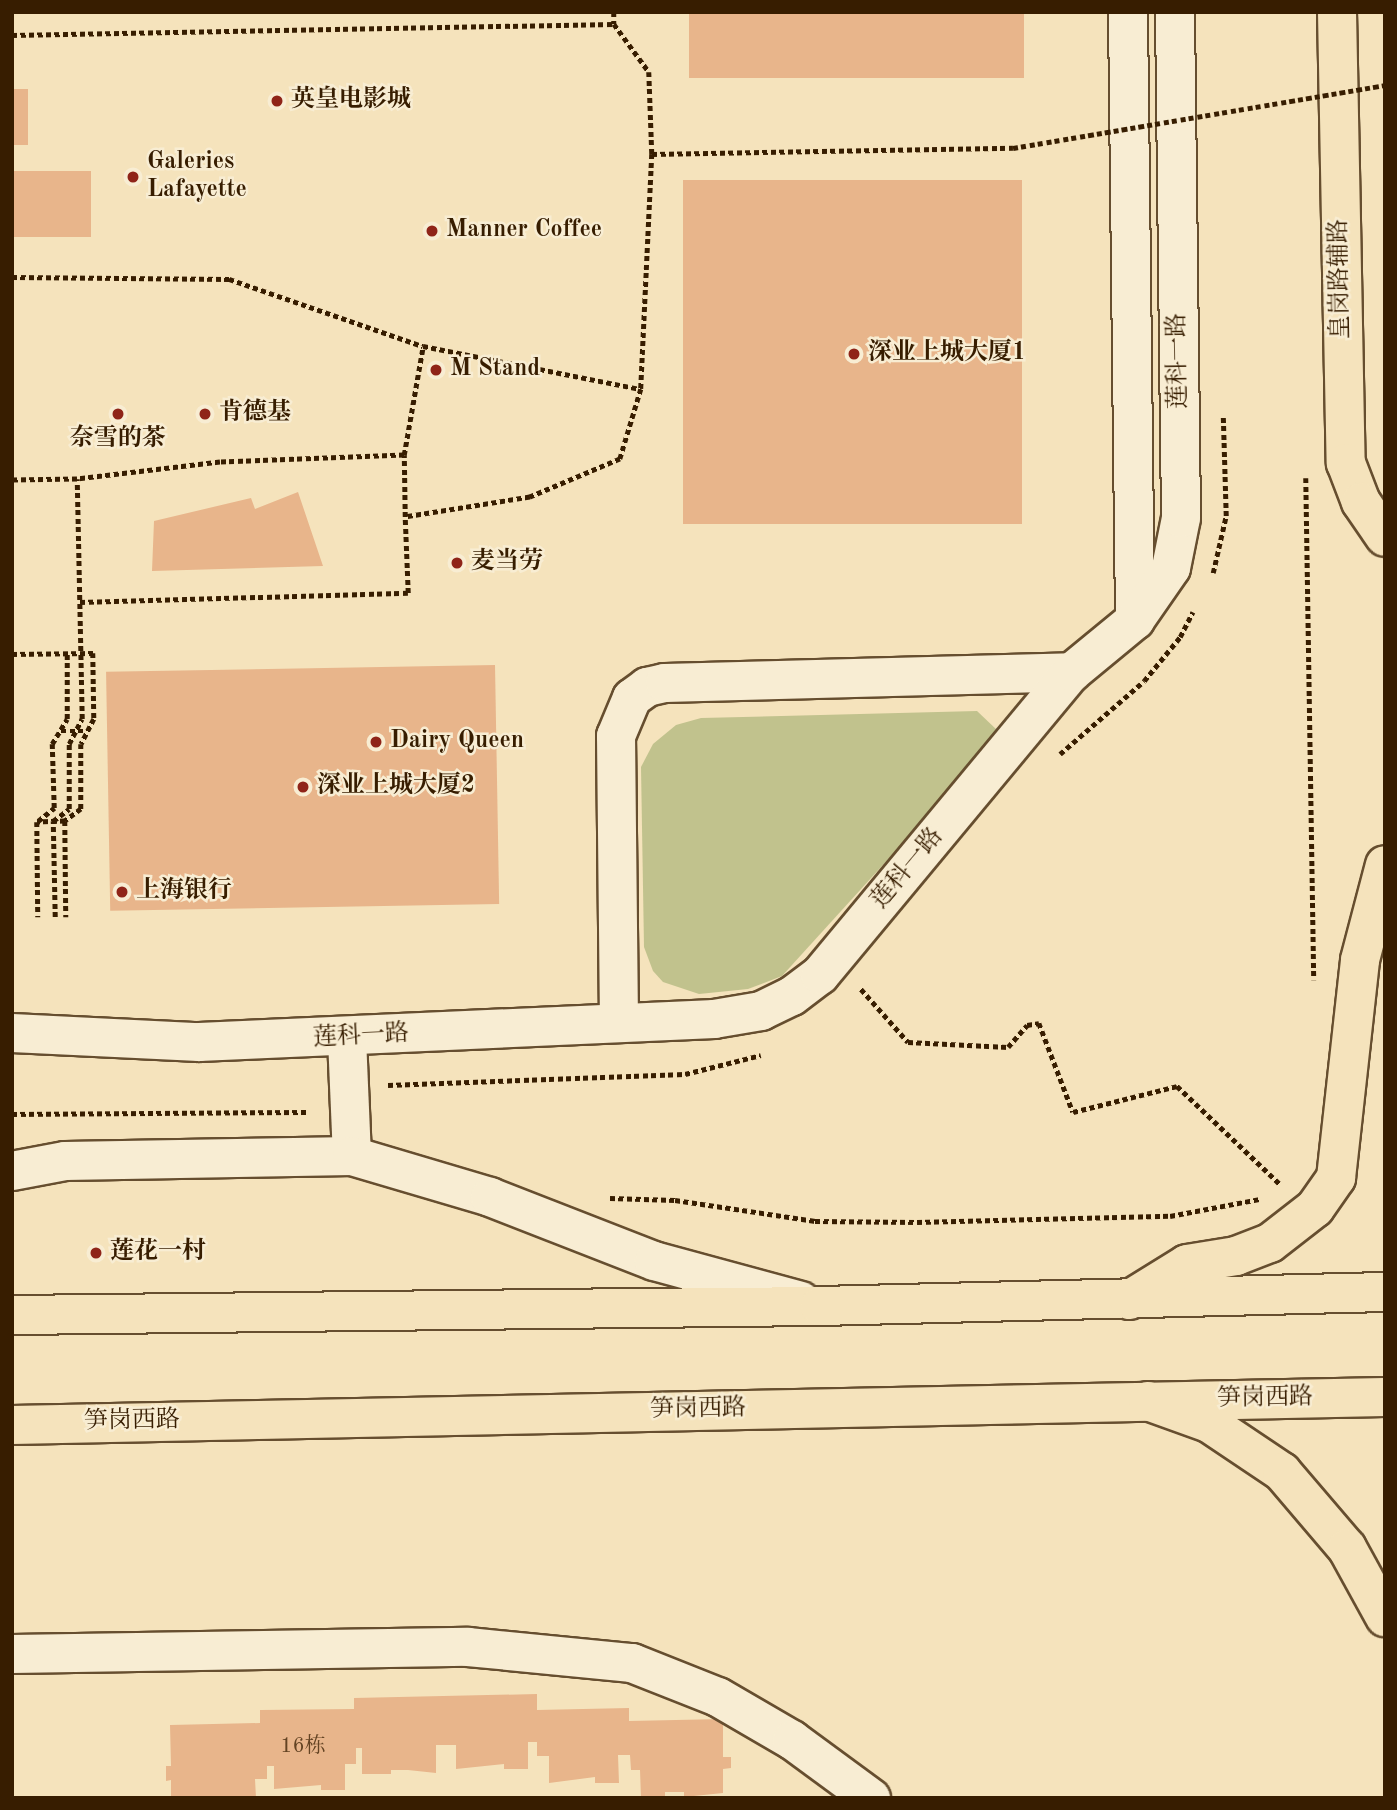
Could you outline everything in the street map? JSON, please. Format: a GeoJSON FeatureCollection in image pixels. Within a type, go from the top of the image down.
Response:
{"type":"FeatureCollection","features":[{"type":"Feature","properties":{"kind":"main road","name":"皇岗路辅路"},"geometry":{"type":"LineString","coordinates":[[1336,12],[1346,463],[1362,502],[1385,537]]}},
{"type":"Feature","properties":{"kind":"main road"},"geometry":{"type":"LineString","coordinates":[[1129,1300],[1187,1264],[1236,1256],[1270,1243],[1315,1208],[1336,1178],[1360,960],[1385,865]]}},
{"type":"Feature","properties":{"kind":"main road"},"geometry":{"type":"LineString","coordinates":[[12,1315],[820,1306],[1385,1292]]}},
{"type":"Feature","properties":{"kind":"main road","name":"笋岗西路"},"geometry":{"type":"LineString","coordinates":[[12,1425],[1385,1397]]}},
{"type":"Feature","properties":{"kind":"main road"},"geometry":{"type":"LineString","coordinates":[[1148,1401],[1209,1423],[1282,1472],[1347,1548],[1385,1617]]}},
{"type":"Feature","properties":{"kind":"street"},"geometry":{"type":"LineString","coordinates":[[1128,12],[1135,620]]}},
{"type":"Feature","properties":{"kind":"street","name":"莲科一路"},"geometry":{"type":"LineString","coordinates":[[12,1033],[199,1042],[347,1038],[737,1015],[761,1010],[805,987],[1072,672],[1135,620],[1171,568],[1181,518],[1175,12]]}},
{"type":"Feature","properties":{"kind":"street"},"geometry":{"type":"LineString","coordinates":[[618,1022],[616,736],[632,698],[664,682],[1072,672]]}},
{"type":"Feature","properties":{"kind":"street"},"geometry":{"type":"LineString","coordinates":[[347,1038],[352,1156]]}},
{"type":"Feature","properties":{"kind":"street"},"geometry":{"type":"LineString","coordinates":[[12,1171],[65,1161],[352,1156],[490,1196],[654,1261],[820,1306]]}},
{"type":"Feature","properties":{"kind":"street"},"geometry":{"type":"LineString","coordinates":[[12,1654],[468,1647],[632,1663],[718,1697],[792,1740],[871,1798]]}},
{"type":"Feature","properties":{"kind":"path"},"geometry":{"type":"LineString","coordinates":[[405,517],[530,496],[620,459],[641,388],[652,154],[649,72],[614,24],[614,12]]}},
{"type":"Feature","properties":{"kind":"path"},"geometry":{"type":"LineString","coordinates":[[12,35],[614,24]]}},
{"type":"Feature","properties":{"kind":"path"},"geometry":{"type":"LineString","coordinates":[[652,154],[1013,148],[1385,85]]}},
{"type":"Feature","properties":{"kind":"path"},"geometry":{"type":"LineString","coordinates":[[12,277],[229,279],[423,346],[641,388]]}},
{"type":"Feature","properties":{"kind":"path"},"geometry":{"type":"LineString","coordinates":[[80,603],[408,593],[404,455],[423,346]]}},
{"type":"Feature","properties":{"kind":"path"},"geometry":{"type":"LineString","coordinates":[[12,480],[77,479],[220,462],[404,455]]}},
{"type":"Feature","properties":{"kind":"path"},"geometry":{"type":"LineString","coordinates":[[54,821],[69,809],[69,744],[82,719],[77,479]]}},
{"type":"Feature","properties":{"kind":"path"},"geometry":{"type":"LineString","coordinates":[[12,654],[93,653],[94,719],[81,744],[81,809],[65,821],[37,822]]}},
{"type":"Feature","properties":{"kind":"path"},"geometry":{"type":"LineString","coordinates":[[37,822],[54,808],[52,744],[67,719],[67,654]]}},
{"type":"Feature","properties":{"kind":"path"},"geometry":{"type":"LineString","coordinates":[[1309,712],[1314,991]]}},
{"type":"Feature","properties":{"kind":"path"},"geometry":{"type":"LineString","coordinates":[[60,732],[87,732]]}},
{"type":"Feature","properties":{"kind":"path"},"geometry":{"type":"LineString","coordinates":[[54,821],[55,917]]}},
{"type":"Feature","properties":{"kind":"path"},"geometry":{"type":"LineString","coordinates":[[65,821],[66,917]]}},
{"type":"Feature","properties":{"kind":"path"},"geometry":{"type":"LineString","coordinates":[[37,822],[38,918]]}},
{"type":"Feature","properties":{"kind":"path"},"geometry":{"type":"LineString","coordinates":[[859,987],[908,1042],[1008,1047],[1027,1026],[1038,1023],[1073,1112],[1177,1086],[1281,1185]]}},
{"type":"Feature","properties":{"kind":"path"},"geometry":{"type":"LineString","coordinates":[[12,1114],[308,1112]]}},
{"type":"Feature","properties":{"kind":"path"},"geometry":{"type":"LineString","coordinates":[[596,1195],[758,1209],[815,1221],[931,1222],[1170,1216],[1260,1199],[1288,1177]]}},
{"type":"Feature","properties":{"kind":"green space"},"geometry":{"type":"Polygon","coordinates":[[[977,711],[997,730],[991,746],[782,976],[748,989],[699,994],[663,982],[653,971],[644,947],[641,767],[653,744],[676,725],[701,718],[977,711]]]}},
{"type":"Feature","properties":{"kind":"building"},"geometry":{"type":"Polygon","coordinates":[[[689,12],[1024,12],[1024,78],[689,78],[689,12]]]}},
{"type":"Feature","properties":{"kind":"building"},"geometry":{"type":"Polygon","coordinates":[[[12,89],[28,89],[28,145],[12,145],[12,89]]]}},
{"type":"Feature","properties":{"kind":"building"},"geometry":{"type":"Polygon","coordinates":[[[12,171],[91,171],[91,237],[12,237],[12,171]]]}},
{"type":"Feature","properties":{"kind":"building","name":"深业上城大厦1"},"geometry":{"type":"Polygon","coordinates":[[[683,180],[1022,180],[1022,524],[683,524],[683,180]]]}},
{"type":"Feature","properties":{"kind":"building"},"geometry":{"type":"Polygon","coordinates":[[[298,492],[323,566],[152,571],[154,521],[251,498],[255,509],[298,492]]]}},
{"type":"Feature","properties":{"kind":"building","name":"深业上城大厦2"},"geometry":{"type":"Polygon","coordinates":[[[495,665],[499,904],[110,911],[106,672],[495,665]]]}},
{"type":"Feature","properties":{"kind":"building"},"geometry":{"type":"Polygon","coordinates":[[[537,1694],[537,1710],[629,1708],[629,1721],[723,1719],[723,1757],[731,1757],[731,1768],[723,1769],[723,1793],[684,1797],[684,1792],[665,1792],[665,1798],[641,1798],[640,1770],[631,1770],[630,1755],[618,1755],[619,1783],[595,1783],[595,1777],[549,1783],[549,1756],[537,1756],[537,1742],[528,1742],[528,1769],[504,1769],[504,1764],[456,1769],[456,1745],[436,1745],[436,1773],[391,1770],[391,1774],[362,1774],[362,1748],[356,1748],[356,1764],[345,1764],[345,1790],[321,1790],[321,1785],[274,1789],[274,1766],[267,1766],[267,1779],[255,1779],[256,1798],[171,1798],[171,1780],[166,1781],[166,1766],[171,1766],[170,1725],[260,1723],[260,1710],[354,1709],[354,1698],[537,1694]]]}},
{"type":"Feature","properties":{"kind":"place","name":"英皇电影城"},"geometry":{"type":"Point","coordinates":[277,101]}},
{"type":"Feature","properties":{"kind":"place","name":"Galeries Lafayette"},"geometry":{"type":"Point","coordinates":[133,177]}},
{"type":"Feature","properties":{"kind":"place","name":"Manner Coffee"},"geometry":{"type":"Point","coordinates":[432,231]}},
{"type":"Feature","properties":{"kind":"place","name":"深业上城大厦1"},"geometry":{"type":"Point","coordinates":[854,354]}},
{"type":"Feature","properties":{"kind":"place","name":"M Stand"},"geometry":{"type":"Point","coordinates":[436,370]}},
{"type":"Feature","properties":{"kind":"place","name":"奈雪的茶"},"geometry":{"type":"Point","coordinates":[118,414]}},
{"type":"Feature","properties":{"kind":"place","name":"肯德基"},"geometry":{"type":"Point","coordinates":[205,414]}},
{"type":"Feature","properties":{"kind":"place","name":"麦当劳"},"geometry":{"type":"Point","coordinates":[457,563]}},
{"type":"Feature","properties":{"kind":"place","name":"Dairy Queen"},"geometry":{"type":"Point","coordinates":[376,742]}},
{"type":"Feature","properties":{"kind":"place","name":"深业上城大厦2"},"geometry":{"type":"Point","coordinates":[303,787]}},
{"type":"Feature","properties":{"kind":"place","name":"上海银行"},"geometry":{"type":"Point","coordinates":[122,892]}},
{"type":"Feature","properties":{"kind":"place","name":"莲花一村"},"geometry":{"type":"Point","coordinates":[96,1253]}}]}
